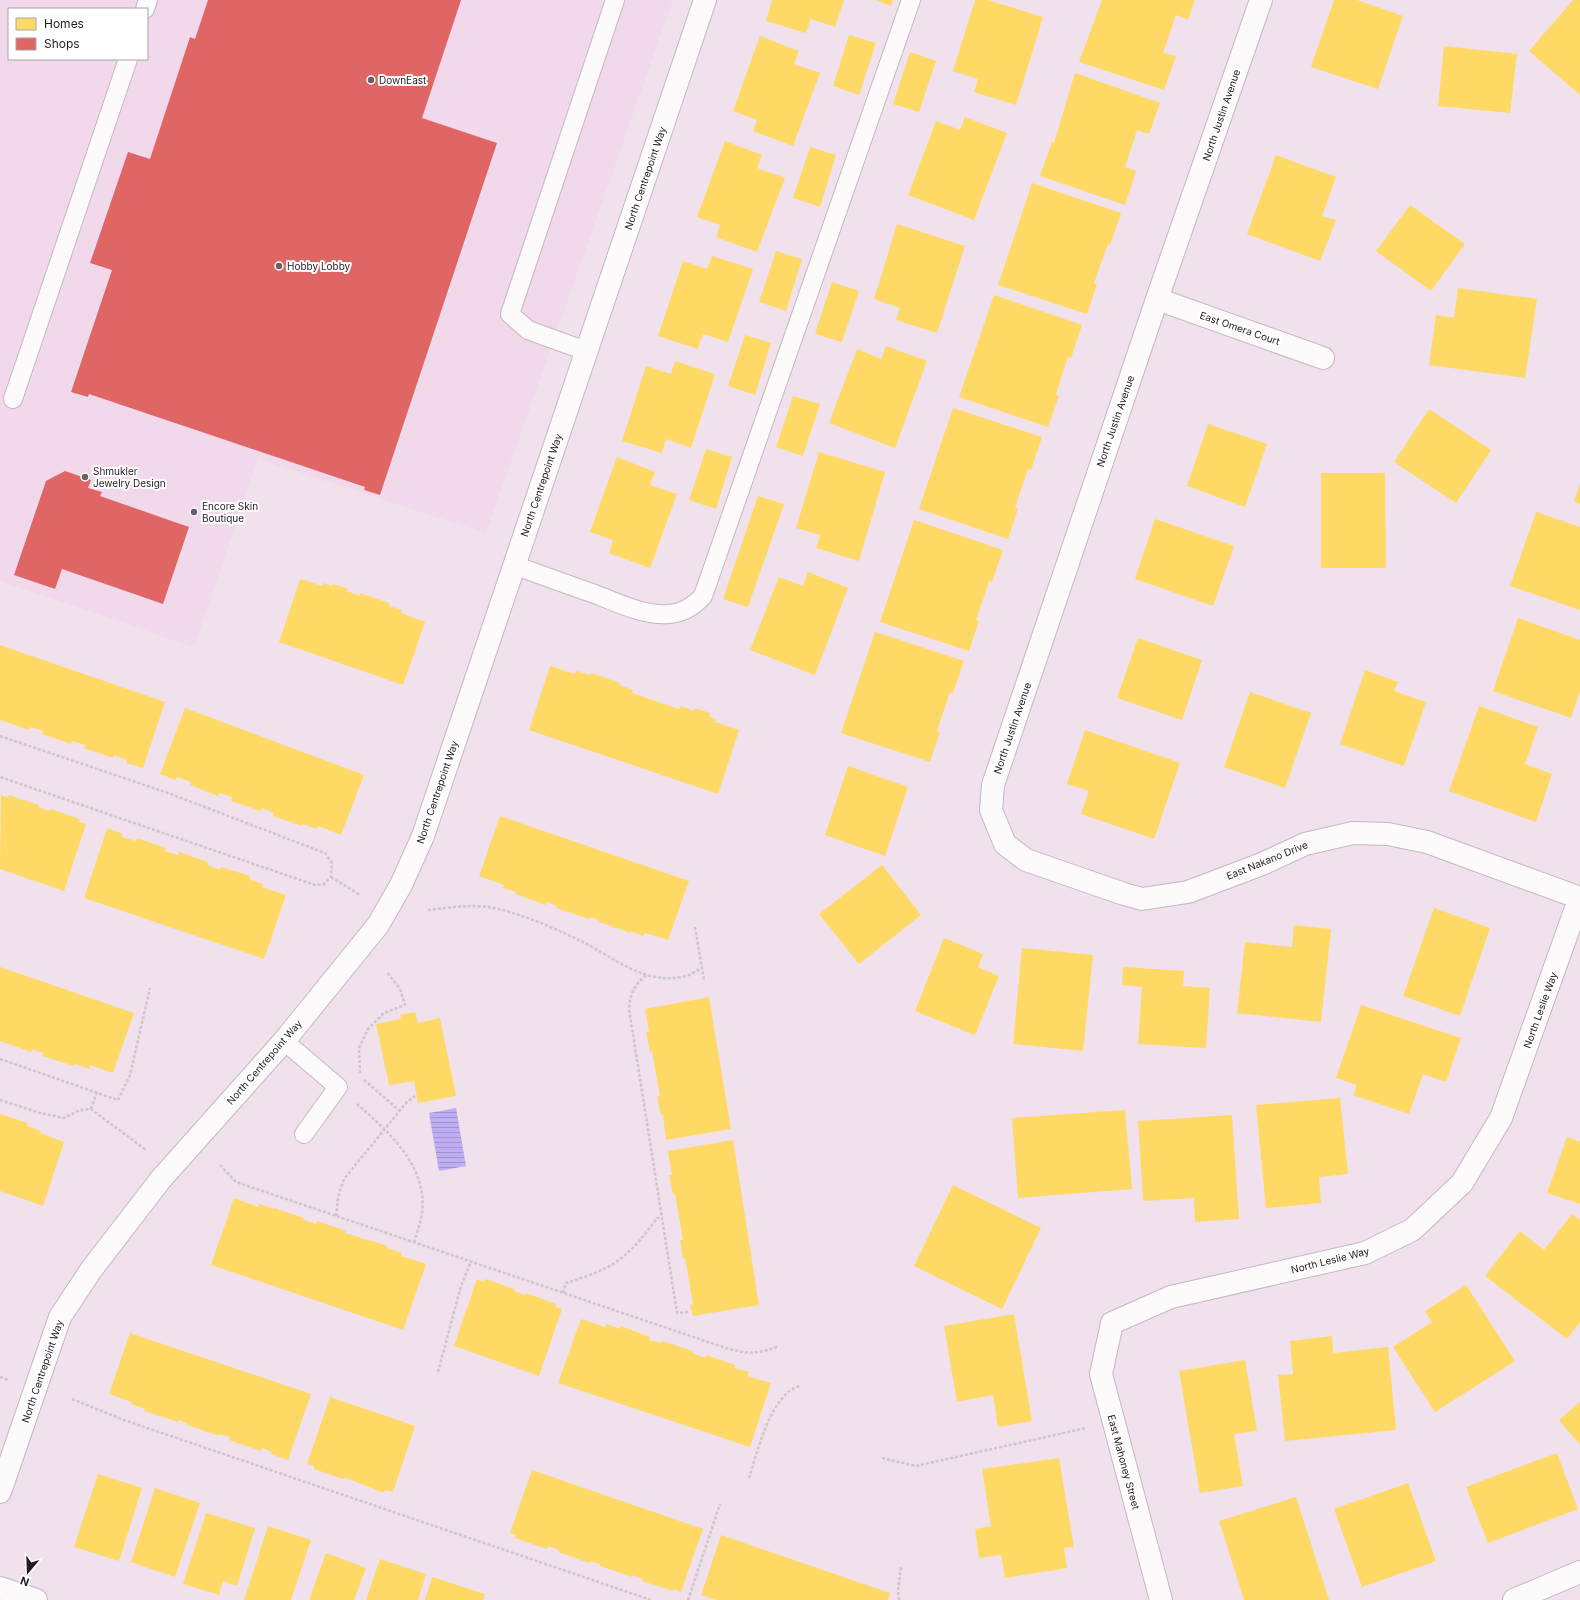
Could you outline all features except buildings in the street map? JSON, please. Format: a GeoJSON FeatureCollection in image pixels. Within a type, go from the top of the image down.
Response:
{"type":"FeatureCollection","features":[{"type":"Feature","properties":{"kind":"street","name":"North Centrepoint Way"},"geometry":{"type":"LineString","coordinates":[[0,1492],[60,1317],[90,1270],[161,1180],[284,1041],[378,925],[401,885],[423,836],[705,0]]}},
{"type":"Feature","properties":{"kind":"street","name":"North Justin Avenue"},"geometry":{"type":"LineString","coordinates":[[1005,844],[991,810],[993,785],[1156,299],[1262,0]]}},
{"type":"Feature","properties":{"kind":"street","name":"East Omera Court"},"geometry":{"type":"LineString","coordinates":[[1156,299],[1323,358]]}},
{"type":"Feature","properties":{"kind":"street","name":"East Nakano Drive"},"geometry":{"type":"LineString","coordinates":[[1005,844],[1026,860],[1124,894],[1142,898],[1188,892],[1262,864],[1305,844],[1318,840],[1353,833],[1388,834],[1427,842],[1580,898]]}},
{"type":"Feature","properties":{"kind":"street","name":"North Leslie Way"},"geometry":{"type":"LineString","coordinates":[[1112,1323],[1171,1297],[1365,1253],[1412,1230],[1462,1183],[1501,1118],[1580,898]]}},
{"type":"Feature","properties":{"kind":"street","name":"East Mahoney Street"},"geometry":{"type":"LineString","coordinates":[[1112,1323],[1101,1374],[1162,1600]]}},
{"type":"Feature","properties":{"kind":"street"},"geometry":{"type":"LineString","coordinates":[[1514,1600],[1580,1572]]}},
{"type":"Feature","properties":{"kind":"street"},"geometry":{"type":"LineString","coordinates":[[0,1588],[36,1600]]}},
{"type":"Feature","properties":{"kind":"lane"},"geometry":{"type":"LineString","coordinates":[[586,351],[528,330],[510,314],[615,0]]}},
{"type":"Feature","properties":{"kind":"lane"},"geometry":{"type":"LineString","coordinates":[[514,565],[623,605],[649,612],[668,614],[683,612],[695,605],[703,596],[911,0]]}},
{"type":"Feature","properties":{"kind":"lane"},"geometry":{"type":"LineString","coordinates":[[13,399],[128,60]]}},
{"type":"Feature","properties":{"kind":"lane"},"geometry":{"type":"LineString","coordinates":[[284,1041],[338,1087],[304,1134]]}},
{"type":"Feature","properties":{"kind":"path"},"geometry":{"type":"LineString","coordinates":[[0,736],[168,793],[325,854],[332,863],[331,877],[324,884],[315,885],[0,777]]}},
{"type":"Feature","properties":{"kind":"path"},"geometry":{"type":"LineString","coordinates":[[331,877],[360,895]]}},
{"type":"Feature","properties":{"kind":"path"},"geometry":{"type":"LineString","coordinates":[[428,910],[472,904],[502,910],[552,928],[585,943],[626,967],[646,975],[666,978],[687,976],[702,968]]}},
{"type":"Feature","properties":{"kind":"path"},"geometry":{"type":"LineString","coordinates":[[695,927],[704,980]]}},
{"type":"Feature","properties":{"kind":"path"},"geometry":{"type":"LineString","coordinates":[[386,972],[400,989],[405,1005],[384,1013],[368,1029],[359,1048],[361,1077],[400,1111]]}},
{"type":"Feature","properties":{"kind":"path"},"geometry":{"type":"LineString","coordinates":[[646,975],[635,985],[630,996],[629,1009],[677,1313],[688,1312]]}},
{"type":"Feature","properties":{"kind":"path"},"geometry":{"type":"LineString","coordinates":[[0,1059],[118,1100],[130,1075],[150,988]]}},
{"type":"Feature","properties":{"kind":"path"},"geometry":{"type":"LineString","coordinates":[[91,1109],[97,1092]]}},
{"type":"Feature","properties":{"kind":"path"},"geometry":{"type":"LineString","coordinates":[[336,1216],[338,1197],[344,1179],[406,1103],[415,1096]]}},
{"type":"Feature","properties":{"kind":"path"},"geometry":{"type":"LineString","coordinates":[[0,1100],[40,1113],[64,1118],[80,1110],[91,1109],[146,1150]]}},
{"type":"Feature","properties":{"kind":"path"},"geometry":{"type":"LineString","coordinates":[[380,1124],[402,1148],[416,1169],[422,1192],[421,1218],[414,1242]]}},
{"type":"Feature","properties":{"kind":"path"},"geometry":{"type":"LineString","coordinates":[[220,1165],[236,1182],[746,1354],[764,1352],[779,1346]]}},
{"type":"Feature","properties":{"kind":"path"},"geometry":{"type":"LineString","coordinates":[[563,1293],[566,1283],[591,1275],[619,1260],[638,1243],[658,1218],[662,1218]]}},
{"type":"Feature","properties":{"kind":"path"},"geometry":{"type":"LineString","coordinates":[[438,1372],[461,1286],[471,1262]]}},
{"type":"Feature","properties":{"kind":"path"},"geometry":{"type":"LineString","coordinates":[[0,1377],[8,1380]]}},
{"type":"Feature","properties":{"kind":"path"},"geometry":{"type":"LineString","coordinates":[[749,1478],[764,1434],[776,1407],[788,1392],[801,1385]]}},
{"type":"Feature","properties":{"kind":"path"},"geometry":{"type":"LineString","coordinates":[[72,1399],[131,1423],[651,1600]]}},
{"type":"Feature","properties":{"kind":"path"},"geometry":{"type":"LineString","coordinates":[[882,1458],[916,1466],[1114,1422]]}},
{"type":"Feature","properties":{"kind":"path"},"geometry":{"type":"LineString","coordinates":[[688,1600],[720,1504]]}},
{"type":"Feature","properties":{"kind":"path"},"geometry":{"type":"LineString","coordinates":[[899,1600],[898,1590],[901,1567]]}},
{"type":"Feature","properties":{"kind":"shaded area"},"geometry":{"type":"Polygon","coordinates":[[[0,0],[673,0],[486,533],[258,459],[194,647],[0,581],[0,0]]]}},
{"type":"Feature","properties":{"kind":"shaded area"},"geometry":{"type":"Polygon","coordinates":[[[456,1108],[466,1166],[439,1171],[429,1113],[456,1108]]]}},
{"type":"Feature","properties":{"kind":"place","name":"DownEast"},"geometry":{"type":"Point","coordinates":[371,80]}},
{"type":"Feature","properties":{"kind":"place","name":"Hobby Lobby"},"geometry":{"type":"Point","coordinates":[279,266]}},
{"type":"Feature","properties":{"kind":"place","name":"Shmukler Jewelry Design"},"geometry":{"type":"Point","coordinates":[85,477]}},
{"type":"Feature","properties":{"kind":"place","name":"Encore Skin Boutique"},"geometry":{"type":"Point","coordinates":[194,512]}}]}
